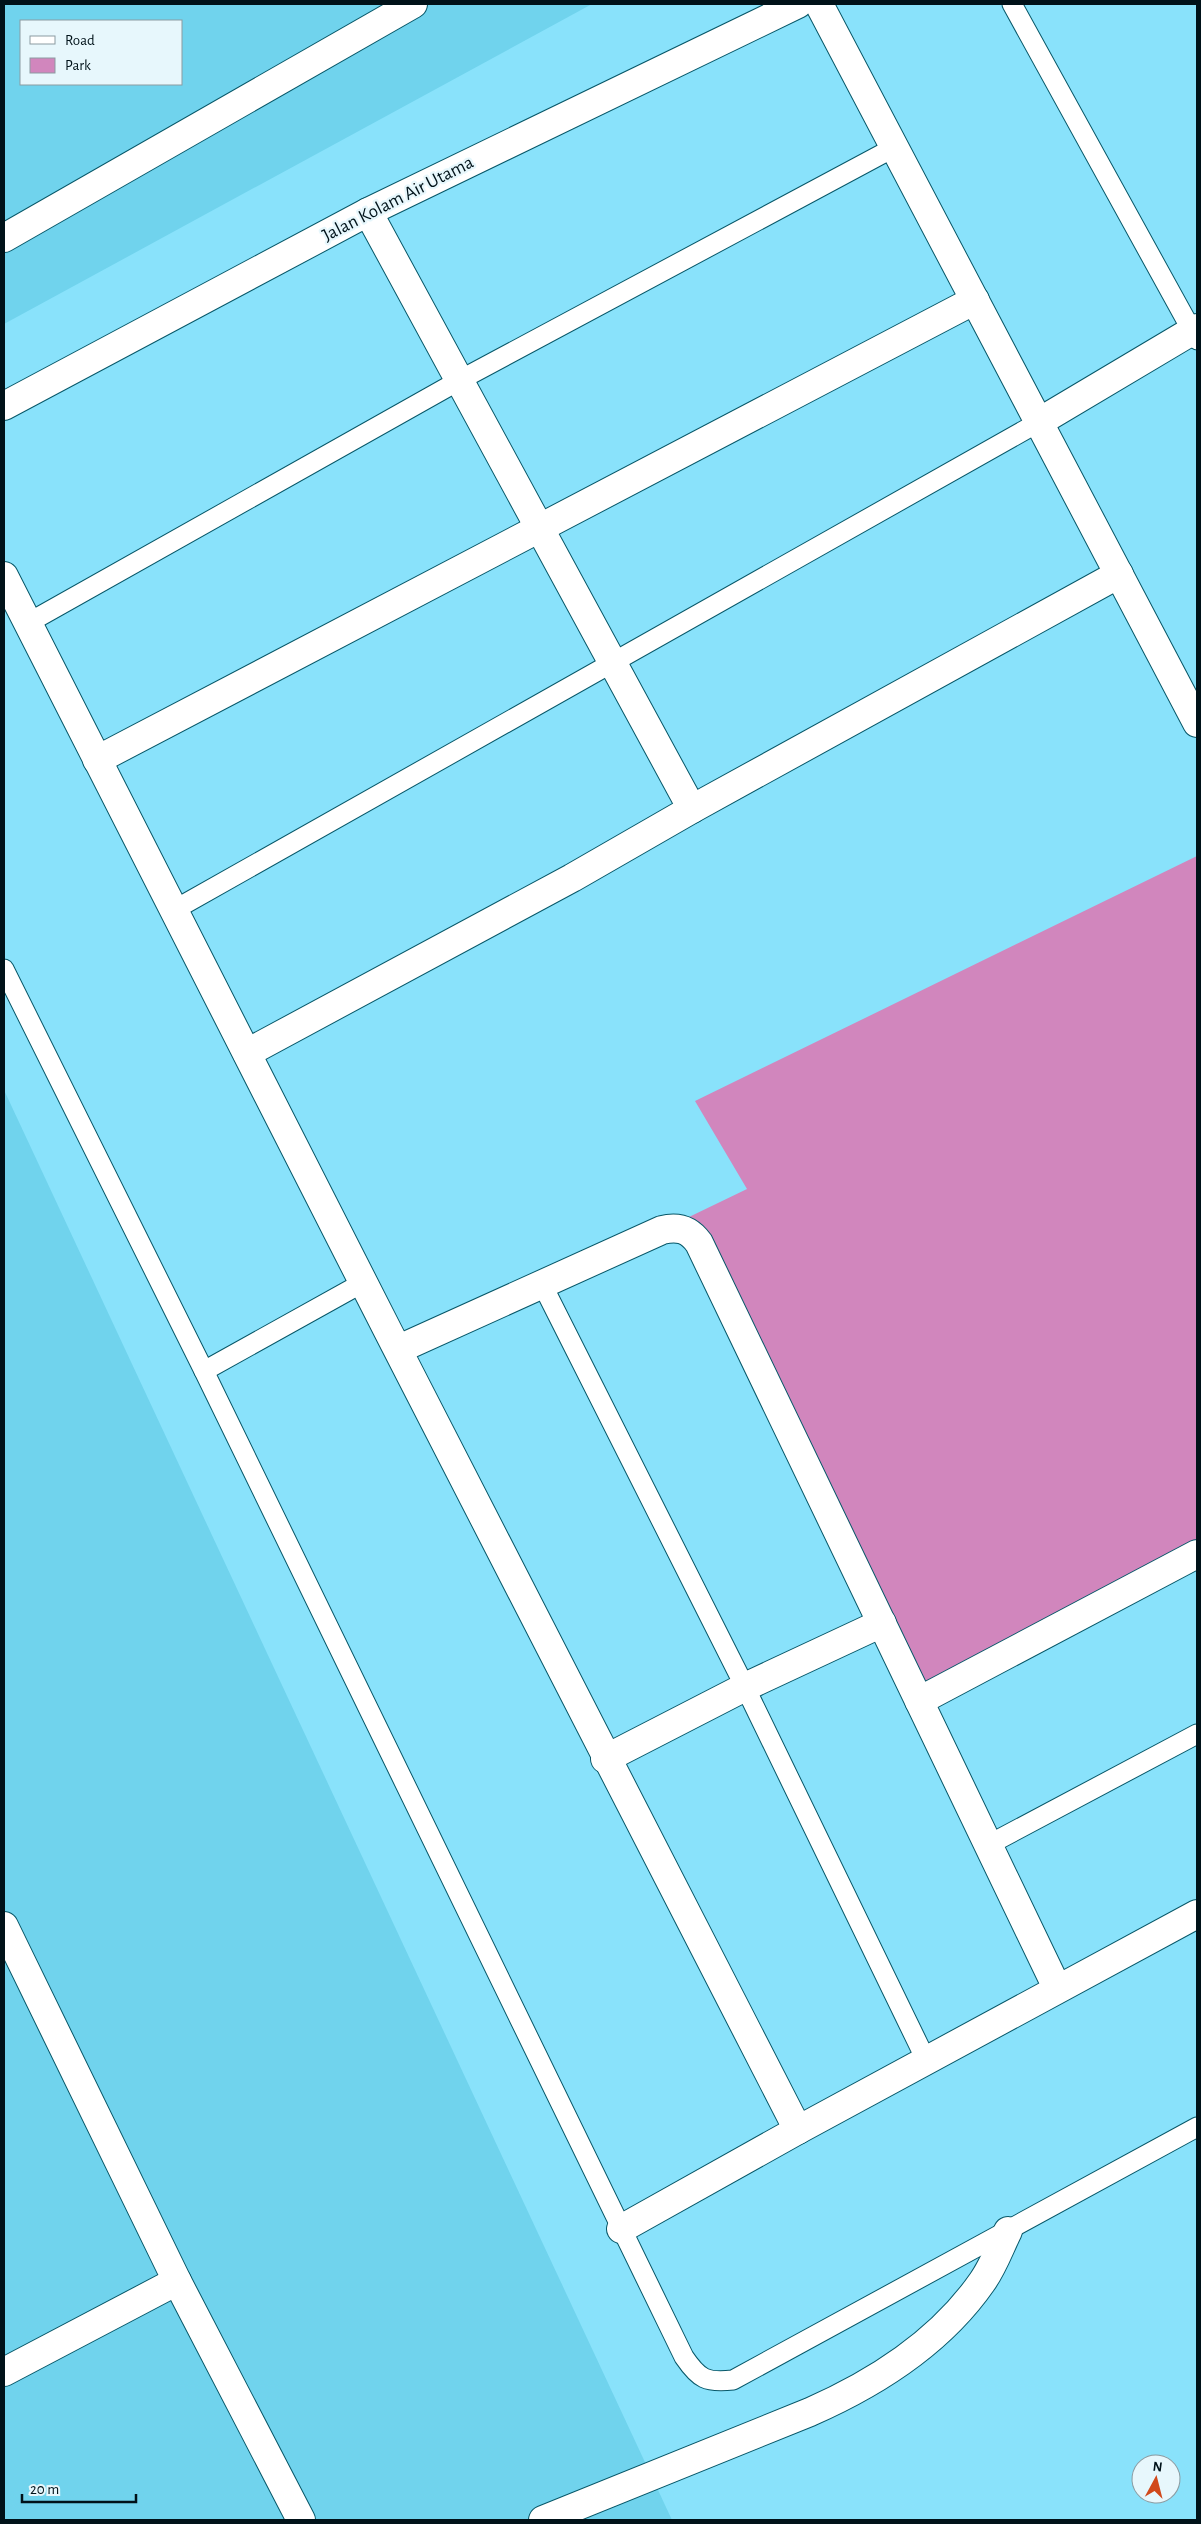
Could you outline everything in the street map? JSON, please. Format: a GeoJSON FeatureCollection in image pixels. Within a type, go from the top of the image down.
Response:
{"type":"FeatureCollection","features":[{"type":"Feature","properties":{"kind":"street"},"geometry":{"type":"LineString","coordinates":[[4,238],[414,4]]}},
{"type":"Feature","properties":{"kind":"street","name":"Jalan Kolam Air Utama"},"geometry":{"type":"LineString","coordinates":[[4,406],[368,212],[798,4]]}},
{"type":"Feature","properties":{"kind":"street"},"geometry":{"type":"LineString","coordinates":[[818,4],[1197,723]]}},
{"type":"Feature","properties":{"kind":"street"},"geometry":{"type":"LineString","coordinates":[[368,212],[692,809]]}},
{"type":"Feature","properties":{"kind":"street"},"geometry":{"type":"LineString","coordinates":[[97,760],[975,300]]}},
{"type":"Feature","properties":{"kind":"street"},"geometry":{"type":"LineString","coordinates":[[1039,422],[1196,333]]}},
{"type":"Feature","properties":{"kind":"street"},"geometry":{"type":"LineString","coordinates":[[247,1053],[572,878],[692,809],[1119,574]]}},
{"type":"Feature","properties":{"kind":"street"},"geometry":{"type":"LineString","coordinates":[[4,576],[399,1349],[605,1759],[798,2130]]}},
{"type":"Feature","properties":{"kind":"street"},"geometry":{"type":"LineString","coordinates":[[399,1349],[662,1230],[672,1227],[683,1228],[692,1234],[699,1243],[1058,1988]]}},
{"type":"Feature","properties":{"kind":"street"},"geometry":{"type":"LineString","coordinates":[[920,1701],[1197,1554]]}},
{"type":"Feature","properties":{"kind":"street"},"geometry":{"type":"LineString","coordinates":[[605,1759],[745,1687],[882,1623]]}},
{"type":"Feature","properties":{"kind":"street"},"geometry":{"type":"LineString","coordinates":[[621,2229],[798,2130],[1197,1914]]}},
{"type":"Feature","properties":{"kind":"street"},"geometry":{"type":"LineString","coordinates":[[4,1926],[177,2281],[301,2520]]}},
{"type":"Feature","properties":{"kind":"street"},"geometry":{"type":"LineString","coordinates":[[543,2520],[810,2412],[848,2395],[883,2375],[943,2326],[969,2300],[984,2280],[1008,2230]]}},
{"type":"Feature","properties":{"kind":"street"},"geometry":{"type":"LineString","coordinates":[[4,2372],[177,2281]]}},
{"type":"Feature","properties":{"kind":"lane"},"geometry":{"type":"LineString","coordinates":[[1012,4],[1196,333]]}},
{"type":"Feature","properties":{"kind":"lane"},"geometry":{"type":"LineString","coordinates":[[28,623],[460,380],[895,147]]}},
{"type":"Feature","properties":{"kind":"lane"},"geometry":{"type":"LineString","coordinates":[[174,910],[1039,422]]}},
{"type":"Feature","properties":{"kind":"lane"},"geometry":{"type":"LineString","coordinates":[[4,969],[204,1370],[684,2357],[696,2374],[713,2382],[733,2380],[1197,2127]]}},
{"type":"Feature","properties":{"kind":"lane"},"geometry":{"type":"LineString","coordinates":[[204,1370],[364,1282]]}},
{"type":"Feature","properties":{"kind":"lane"},"geometry":{"type":"LineString","coordinates":[[542,1284],[745,1687],[926,2060]]}},
{"type":"Feature","properties":{"kind":"lane"},"geometry":{"type":"LineString","coordinates":[[990,1844],[1197,1734]]}},
{"type":"Feature","properties":{"kind":"shaded area"},"geometry":{"type":"Polygon","coordinates":[[[4,4],[592,4],[4,324],[4,4]]]}},
{"type":"Feature","properties":{"kind":"shaded area"},"geometry":{"type":"Polygon","coordinates":[[[4,1090],[672,2520],[4,2520],[4,1090]]]}},
{"type":"Feature","properties":{"kind":"green space"},"geometry":{"type":"Polygon","coordinates":[[[1197,856],[1197,1554],[919,1701],[699,1243],[662,1230],[747,1189],[695,1101],[1197,856]]]}}]}
